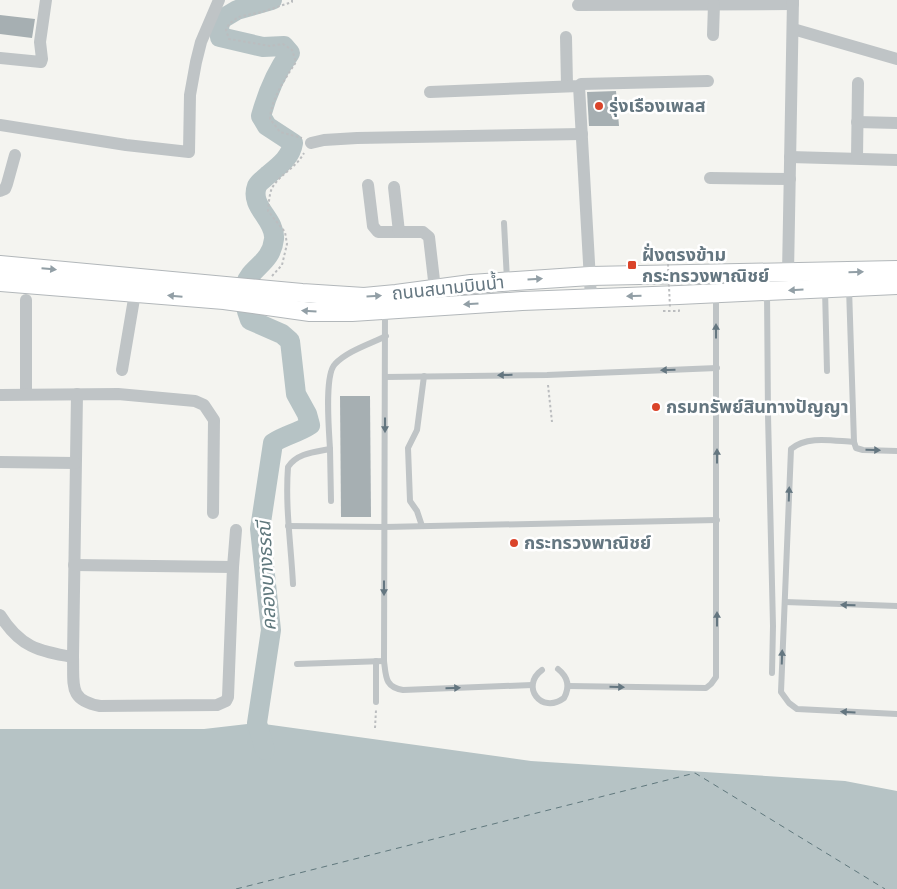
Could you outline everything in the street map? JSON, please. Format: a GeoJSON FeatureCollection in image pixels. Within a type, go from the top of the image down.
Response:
{"type":"FeatureCollection","features":[{"type":"Feature","properties":{"kind":"main road","name":"ถนนสนามบินน้ำ"},"geometry":{"type":"LineString","coordinates":[[0,265],[225,293]]}},
{"type":"Feature","properties":{"kind":"main road","name":"ถนนสนามบินน้ำ"},"geometry":{"type":"LineString","coordinates":[[0,282],[135,293],[364,296],[507,281],[590,276],[897,270]]}},
{"type":"Feature","properties":{"kind":"main road","name":"ถนนสนามบินน้ำ"},"geometry":{"type":"LineString","coordinates":[[258,294],[310,312],[897,285]]}},
{"type":"Feature","properties":{"kind":"street"},"geometry":{"type":"LineString","coordinates":[[0,58],[41,62],[40,42],[46,0]]}},
{"type":"Feature","properties":{"kind":"street"},"geometry":{"type":"LineString","coordinates":[[0,125],[160,150],[189,152],[190,95],[196,62],[201,42],[219,0]]}},
{"type":"Feature","properties":{"kind":"street"},"geometry":{"type":"LineString","coordinates":[[578,5],[793,2],[788,273]]}},
{"type":"Feature","properties":{"kind":"street"},"geometry":{"type":"LineString","coordinates":[[714,4],[714,35]]}},
{"type":"Feature","properties":{"kind":"street"},"geometry":{"type":"LineString","coordinates":[[792,28],[897,59]]}},
{"type":"Feature","properties":{"kind":"street"},"geometry":{"type":"LineString","coordinates":[[566,38],[582,134],[591,298]]}},
{"type":"Feature","properties":{"kind":"street"},"geometry":{"type":"LineString","coordinates":[[430,92],[581,84],[708,81]]}},
{"type":"Feature","properties":{"kind":"street"},"geometry":{"type":"LineString","coordinates":[[857,158],[858,83]]}},
{"type":"Feature","properties":{"kind":"street"},"geometry":{"type":"LineString","coordinates":[[857,122],[897,123]]}},
{"type":"Feature","properties":{"kind":"street"},"geometry":{"type":"LineString","coordinates":[[311,143],[324,140],[357,138],[582,134]]}},
{"type":"Feature","properties":{"kind":"street"},"geometry":{"type":"LineString","coordinates":[[0,191],[5,189],[15,155]]}},
{"type":"Feature","properties":{"kind":"street"},"geometry":{"type":"LineString","coordinates":[[790,157],[897,160]]}},
{"type":"Feature","properties":{"kind":"street"},"geometry":{"type":"LineString","coordinates":[[710,178],[790,180]]}},
{"type":"Feature","properties":{"kind":"street"},"geometry":{"type":"LineString","coordinates":[[368,185],[373,226],[378,232],[423,232],[430,237],[435,289]]}},
{"type":"Feature","properties":{"kind":"street"},"geometry":{"type":"LineString","coordinates":[[394,187],[399,232]]}},
{"type":"Feature","properties":{"kind":"street"},"geometry":{"type":"LineString","coordinates":[[122,370],[135,293]]}},
{"type":"Feature","properties":{"kind":"street"},"geometry":{"type":"LineString","coordinates":[[26,300],[26,394]]}},
{"type":"Feature","properties":{"kind":"street"},"geometry":{"type":"LineString","coordinates":[[77,394],[74,565],[76,695],[86,703],[100,706],[223,704],[226,702],[228,697],[236,530]]}},
{"type":"Feature","properties":{"kind":"street"},"geometry":{"type":"LineString","coordinates":[[0,395],[118,394],[195,400],[204,405],[214,420],[213,513]]}},
{"type":"Feature","properties":{"kind":"street"},"geometry":{"type":"LineString","coordinates":[[0,462],[75,463]]}},
{"type":"Feature","properties":{"kind":"street"},"geometry":{"type":"LineString","coordinates":[[74,565],[233,567]]}},
{"type":"Feature","properties":{"kind":"street"},"geometry":{"type":"LineString","coordinates":[[0,615],[7,627],[19,640],[50,653],[74,657]]}},
{"type":"Feature","properties":{"kind":"lane"},"geometry":{"type":"LineString","coordinates":[[504,223],[507,281]]}},
{"type":"Feature","properties":{"kind":"lane"},"geometry":{"type":"LineString","coordinates":[[849,287],[854,442],[856,448],[863,450],[897,451]]}},
{"type":"Feature","properties":{"kind":"lane"},"geometry":{"type":"LineString","coordinates":[[824,288],[827,371]]}},
{"type":"Feature","properties":{"kind":"lane"},"geometry":{"type":"LineString","coordinates":[[767,291],[773,626],[772,673]]}},
{"type":"Feature","properties":{"kind":"lane"},"geometry":{"type":"LineString","coordinates":[[568,686],[706,688],[712,684],[716,677],[718,667],[716,293]]}},
{"type":"Feature","properties":{"kind":"lane"},"geometry":{"type":"LineString","coordinates":[[386,310],[384,661],[388,683],[395,688],[403,690],[532,685]]}},
{"type":"Feature","properties":{"kind":"lane"},"geometry":{"type":"LineString","coordinates":[[331,501],[328,378],[333,365],[341,359],[386,336]]}},
{"type":"Feature","properties":{"kind":"lane"},"geometry":{"type":"LineString","coordinates":[[385,376],[547,375],[717,368]]}},
{"type":"Feature","properties":{"kind":"lane"},"geometry":{"type":"LineString","coordinates":[[422,526],[417,511],[410,501],[408,448],[417,430],[424,376]]}},
{"type":"Feature","properties":{"kind":"lane"},"geometry":{"type":"LineString","coordinates":[[854,442],[818,440],[797,444],[791,449],[781,692],[789,703],[797,709],[897,714]]}},
{"type":"Feature","properties":{"kind":"lane"},"geometry":{"type":"LineString","coordinates":[[294,584],[288,526],[288,467],[296,458],[330,449]]}},
{"type":"Feature","properties":{"kind":"lane"},"geometry":{"type":"LineString","coordinates":[[288,526],[385,527],[717,520]]}},
{"type":"Feature","properties":{"kind":"lane"},"geometry":{"type":"LineString","coordinates":[[785,602],[897,606]]}},
{"type":"Feature","properties":{"kind":"lane"},"geometry":{"type":"LineString","coordinates":[[376,661],[376,702]]}},
{"type":"Feature","properties":{"kind":"lane"},"geometry":{"type":"LineString","coordinates":[[297,664],[384,661]]}},
{"type":"Feature","properties":{"kind":"lane"},"geometry":{"type":"LineString","coordinates":[[542,670],[537,673],[532,685],[537,698],[548,704],[558,702],[564,698],[568,686],[567,678],[558,669]]}},
{"type":"Feature","properties":{"kind":"path"},"geometry":{"type":"LineString","coordinates":[[258,294],[273,274],[282,266],[287,244],[285,232],[268,211],[268,199],[273,187],[300,161],[311,143],[300,137],[280,132],[270,119],[270,110],[284,80],[296,62],[292,50],[283,44],[270,46],[230,39],[226,30],[229,24],[238,17],[262,12],[292,2],[292,0]]}},
{"type":"Feature","properties":{"kind":"path"},"geometry":{"type":"LineString","coordinates":[[668,264],[670,308]]}},
{"type":"Feature","properties":{"kind":"path"},"geometry":{"type":"LineString","coordinates":[[547,375],[552,422]]}},
{"type":"Feature","properties":{"kind":"path"},"geometry":{"type":"LineString","coordinates":[[375,728],[376,702]]}},
{"type":"Feature","properties":{"kind":"shaded area"},"geometry":{"type":"Polygon","coordinates":[[[257,723],[531,761],[845,781],[897,791],[897,889],[0,889],[0,729],[204,729],[257,723]]]}},
{"type":"Feature","properties":{"kind":"building"},"geometry":{"type":"Polygon","coordinates":[[[0,15],[35,19],[32,38],[0,34],[0,15]]]}},
{"type":"Feature","properties":{"kind":"building","name":"รุ่งเรืองเพลส"},"geometry":{"type":"Polygon","coordinates":[[[616,91],[619,126],[589,126],[587,92],[616,91]]]}},
{"type":"Feature","properties":{"kind":"building"},"geometry":{"type":"Polygon","coordinates":[[[340,396],[370,396],[371,517],[341,517],[340,396]]]}},
{"type":"Feature","properties":{"kind":"waterway","name":"คลองบางธรณี"},"geometry":{"type":"LineString","coordinates":[[265,750],[257,723],[271,630],[260,529],[273,443],[310,425],[307,414],[296,394],[290,341],[282,334],[250,320],[244,289],[247,280],[271,251],[274,239],[271,225],[259,207],[256,193],[257,186],[284,161],[290,153],[293,143],[267,126],[261,116],[272,83],[290,53],[284,46],[263,47],[220,37],[219,26],[222,19],[237,10],[272,0]]}},
{"type":"Feature","properties":{"kind":"ferry route"},"geometry":{"type":"LineString","coordinates":[[236,889],[695,773],[885,889]]}},
{"type":"Feature","properties":{"kind":"place","name":"รุ่งเรืองเพลส"},"geometry":{"type":"Point","coordinates":[599,106]}},
{"type":"Feature","properties":{"kind":"place","name":"ฝั่งตรงข้าม กระทรวงพาณิชย์"},"geometry":{"type":"Point","coordinates":[632,265]}},
{"type":"Feature","properties":{"kind":"place","name":"กรมทรัพย์สินทางปัญญา"},"geometry":{"type":"Point","coordinates":[656,407]}},
{"type":"Feature","properties":{"kind":"place","name":"กระทรวงพาณิชย์"},"geometry":{"type":"Point","coordinates":[514,543]}}]}
